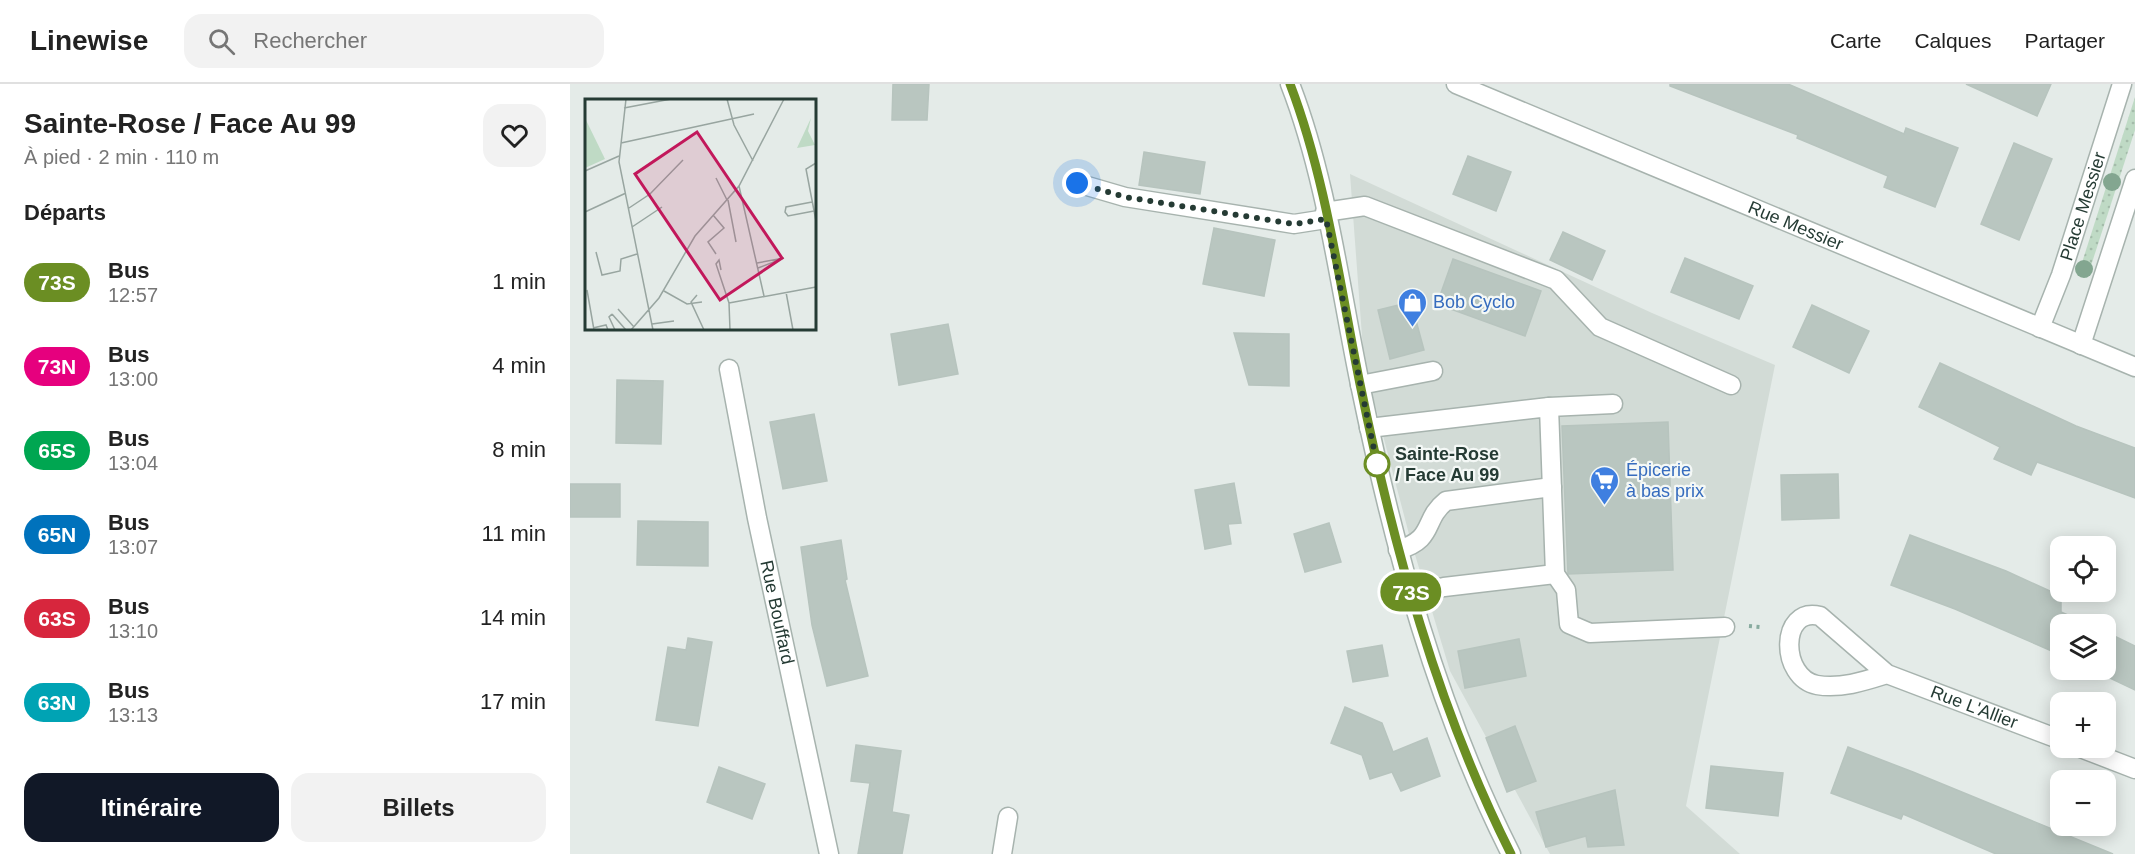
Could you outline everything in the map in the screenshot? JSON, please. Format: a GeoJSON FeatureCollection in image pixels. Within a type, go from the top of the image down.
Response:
{"type":"FeatureCollection","features":[{"type":"Feature","properties":{"kind":"street"},"geometry":{"type":"LineString","coordinates":[[1290,84],[1303,121],[1326,215],[1369,428],[1398,550],[1470,764],[1511,854]]}},
{"type":"Feature","properties":{"kind":"street","name":"Rue Messier"},"geometry":{"type":"LineString","coordinates":[[1456,84],[2135,367]]}},
{"type":"Feature","properties":{"kind":"street","name":"Place Messier"},"geometry":{"type":"LineString","coordinates":[[2040,328],[2061,275],[2122,84]]}},
{"type":"Feature","properties":{"kind":"street"},"geometry":{"type":"LineString","coordinates":[[2081,345],[2135,179]]}},
{"type":"Feature","properties":{"kind":"street"},"geometry":{"type":"LineString","coordinates":[[1077,183],[1125,197],[1294,224],[1365,206],[1556,280],[1600,327],[1731,385]]}},
{"type":"Feature","properties":{"kind":"street","name":"Rue Bouffard"},"geometry":{"type":"LineString","coordinates":[[729,369],[757,518],[829,854]]}},
{"type":"Feature","properties":{"kind":"street"},"geometry":{"type":"LineString","coordinates":[[1360,385],[1433,371]]}},
{"type":"Feature","properties":{"kind":"street"},"geometry":{"type":"LineString","coordinates":[[1369,428],[1549,407],[1613,404]]}},
{"type":"Feature","properties":{"kind":"street"},"geometry":{"type":"LineString","coordinates":[[1549,407],[1555,574],[1566,590],[1569,624],[1590,633],[1725,627]]}},
{"type":"Feature","properties":{"kind":"street"},"geometry":{"type":"LineString","coordinates":[[1398,550],[1423,538],[1436,512],[1446,501],[1552,487]]}},
{"type":"Feature","properties":{"kind":"street"},"geometry":{"type":"LineString","coordinates":[[1412,594],[1444,586],[1555,574]]}},
{"type":"Feature","properties":{"kind":"street","name":"Rue L'Allier"},"geometry":{"type":"LineString","coordinates":[[1887,674],[1858,684],[1829,685],[1809,682],[1796,668],[1789,654],[1790,635],[1796,623],[1804,616],[1812,614],[1820,616],[1887,674],[2050,736]]}},
{"type":"Feature","properties":{"kind":"street"},"geometry":{"type":"LineString","coordinates":[[2106,758],[2135,769]]}},
{"type":"Feature","properties":{"kind":"street"},"geometry":{"type":"LineString","coordinates":[[1002,854],[1008,817]]}},
{"type":"Feature","properties":{"kind":"shaded area"},"geometry":{"type":"Polygon","coordinates":[[[1350,174],[1652,313],[1775,365],[1686,806],[1740,854],[1550,854],[1450,671],[1410,538],[1364,363],[1350,174]]]}},
{"type":"Feature","properties":{"kind":"green space"},"geometry":{"type":"Polygon","coordinates":[[[2135,97],[2135,130],[2087,278],[2078,275],[2135,97]]]}},
{"type":"Feature","properties":{"kind":"building"},"geometry":{"type":"Polygon","coordinates":[[[893,84],[929,84],[927,120],[892,120],[893,84]]]}},
{"type":"Feature","properties":{"kind":"building"},"geometry":{"type":"Polygon","coordinates":[[[1670,84],[1788,84],[1904,134],[1906,128],[1958,148],[1935,207],[1884,187],[1888,176],[1797,138],[1798,135],[1670,86],[1670,84]]]}},
{"type":"Feature","properties":{"kind":"building"},"geometry":{"type":"Polygon","coordinates":[[[1966,84],[2051,84],[2037,116],[1966,84]]]}},
{"type":"Feature","properties":{"kind":"building"},"geometry":{"type":"Polygon","coordinates":[[[2014,143],[2052,159],[2019,240],[1981,224],[2014,143]]]}},
{"type":"Feature","properties":{"kind":"building"},"geometry":{"type":"Polygon","coordinates":[[[1144,152],[1205,162],[1200,194],[1139,185],[1144,152]]]}},
{"type":"Feature","properties":{"kind":"building"},"geometry":{"type":"Polygon","coordinates":[[[1468,156],[1511,172],[1496,211],[1453,194],[1468,156]]]}},
{"type":"Feature","properties":{"kind":"building"},"geometry":{"type":"Polygon","coordinates":[[[1214,228],[1275,240],[1264,296],[1203,284],[1214,228]]]}},
{"type":"Feature","properties":{"kind":"building"},"geometry":{"type":"Polygon","coordinates":[[[1563,232],[1605,251],[1592,280],[1550,260],[1563,232]]]}},
{"type":"Feature","properties":{"kind":"building"},"geometry":{"type":"Polygon","coordinates":[[[1685,258],[1753,286],[1739,319],[1671,292],[1685,258]]]}},
{"type":"Feature","properties":{"kind":"building"},"geometry":{"type":"Polygon","coordinates":[[[1453,259],[1541,291],[1525,336],[1437,304],[1453,259]]]}},
{"type":"Feature","properties":{"kind":"building"},"geometry":{"type":"Polygon","coordinates":[[[1411,302],[1424,350],[1390,359],[1378,310],[1411,302]]]}},
{"type":"Feature","properties":{"kind":"building"},"geometry":{"type":"Polygon","coordinates":[[[1812,305],[1869,331],[1849,373],[1793,347],[1812,305]]]}},
{"type":"Feature","properties":{"kind":"building"},"geometry":{"type":"Polygon","coordinates":[[[948,324],[958,374],[899,385],[891,334],[948,324]]]}},
{"type":"Feature","properties":{"kind":"building"},"geometry":{"type":"Polygon","coordinates":[[[1234,333],[1289,334],[1289,386],[1249,385],[1234,333]]]}},
{"type":"Feature","properties":{"kind":"building"},"geometry":{"type":"Polygon","coordinates":[[[1940,363],[2076,426],[2135,448],[2135,498],[2037,462],[2031,475],[1994,459],[2000,447],[1919,407],[1940,363]]]}},
{"type":"Feature","properties":{"kind":"building"},"geometry":{"type":"Polygon","coordinates":[[[617,380],[663,381],[661,444],[616,443],[617,380]]]}},
{"type":"Feature","properties":{"kind":"building"},"geometry":{"type":"Polygon","coordinates":[[[814,414],[827,481],[783,489],[770,422],[814,414]]]}},
{"type":"Feature","properties":{"kind":"building"},"geometry":{"type":"Polygon","coordinates":[[[1668,422],[1673,570],[1568,574],[1562,426],[1668,422]]]}},
{"type":"Feature","properties":{"kind":"building"},"geometry":{"type":"Polygon","coordinates":[[[1838,474],[1839,518],[1782,520],[1781,475],[1838,474]]]}},
{"type":"Feature","properties":{"kind":"building"},"geometry":{"type":"Polygon","coordinates":[[[1234,483],[1241,523],[1228,524],[1231,544],[1205,549],[1195,490],[1234,483]]]}},
{"type":"Feature","properties":{"kind":"building"},"geometry":{"type":"Polygon","coordinates":[[[570,484],[620,484],[620,517],[570,517],[570,484]]]}},
{"type":"Feature","properties":{"kind":"building"},"geometry":{"type":"Polygon","coordinates":[[[638,521],[708,522],[708,566],[637,565],[638,521]]]}},
{"type":"Feature","properties":{"kind":"building"},"geometry":{"type":"Polygon","coordinates":[[[1329,523],[1341,562],[1305,572],[1294,534],[1329,523]]]}},
{"type":"Feature","properties":{"kind":"building"},"geometry":{"type":"Polygon","coordinates":[[[1910,535],[2006,571],[2050,591],[2050,602],[2061,602],[2061,612],[2066,614],[2050,614],[2050,650],[1955,609],[1891,585],[1910,535]]]}},
{"type":"Feature","properties":{"kind":"building"},"geometry":{"type":"Polygon","coordinates":[[[841,540],[847,579],[845,580],[868,676],[827,686],[812,625],[801,547],[841,540]]]}},
{"type":"Feature","properties":{"kind":"building"},"geometry":{"type":"Polygon","coordinates":[[[2116,637],[2135,646],[2135,690],[2114,680],[2116,680],[2116,637]]]}},
{"type":"Feature","properties":{"kind":"building"},"geometry":{"type":"Polygon","coordinates":[[[688,638],[712,642],[698,726],[656,720],[668,647],[686,650],[688,638]]]}},
{"type":"Feature","properties":{"kind":"building"},"geometry":{"type":"Polygon","coordinates":[[[1519,639],[1526,676],[1465,688],[1458,651],[1519,639]]]}},
{"type":"Feature","properties":{"kind":"building"},"geometry":{"type":"Polygon","coordinates":[[[1382,645],[1388,676],[1353,682],[1347,651],[1382,645]]]}},
{"type":"Feature","properties":{"kind":"building"},"geometry":{"type":"Polygon","coordinates":[[[1345,707],[1382,723],[1393,752],[1427,738],[1440,776],[1401,791],[1392,772],[1370,779],[1362,755],[1331,743],[1345,707]]]}},
{"type":"Feature","properties":{"kind":"building"},"geometry":{"type":"Polygon","coordinates":[[[1515,726],[1536,781],[1507,792],[1486,738],[1515,726]]]}},
{"type":"Feature","properties":{"kind":"building"},"geometry":{"type":"Polygon","coordinates":[[[856,745],[901,751],[892,812],[909,815],[902,854],[858,854],[870,783],[851,781],[856,745]]]}},
{"type":"Feature","properties":{"kind":"building"},"geometry":{"type":"Polygon","coordinates":[[[1848,747],[2050,828],[2050,836],[2069,836],[2113,854],[1996,854],[1903,814],[1901,819],[1831,793],[1848,747]]]}},
{"type":"Feature","properties":{"kind":"building"},"geometry":{"type":"Polygon","coordinates":[[[1711,766],[1783,773],[1778,816],[1706,808],[1711,766]]]}},
{"type":"Feature","properties":{"kind":"building"},"geometry":{"type":"Polygon","coordinates":[[[719,767],[765,784],[752,819],[707,802],[719,767]]]}},
{"type":"Feature","properties":{"kind":"building"},"geometry":{"type":"Polygon","coordinates":[[[1615,790],[1624,845],[1588,847],[1586,836],[1546,847],[1536,812],[1615,790]]]}},
{"type":"Feature","properties":{"kind":"bus line","name":"73S"},"geometry":{"type":"LineString","coordinates":[[1290,84],[1303,121],[1318,184],[1392,529],[1417,615],[1459,735],[1482,793],[1511,854]]}},
{"type":"Feature","properties":{"kind":"place","name":"Bob Cyclo"},"geometry":{"type":"Point","coordinates":[1412,328]}},
{"type":"Feature","properties":{"kind":"place","name":"Sainte-Rose / Face Au 99"},"geometry":{"type":"Point","coordinates":[1377,464]}},
{"type":"Feature","properties":{"kind":"place","name":"Épicerie à bas prix"},"geometry":{"type":"Point","coordinates":[1605,506]}},
{"type":"Feature","properties":{"kind":"route"},"geometry":{"type":"LineString","coordinates":[[1077,183],[1125,197],[1294,224],[1326,219],[1377,464]]}}]}
